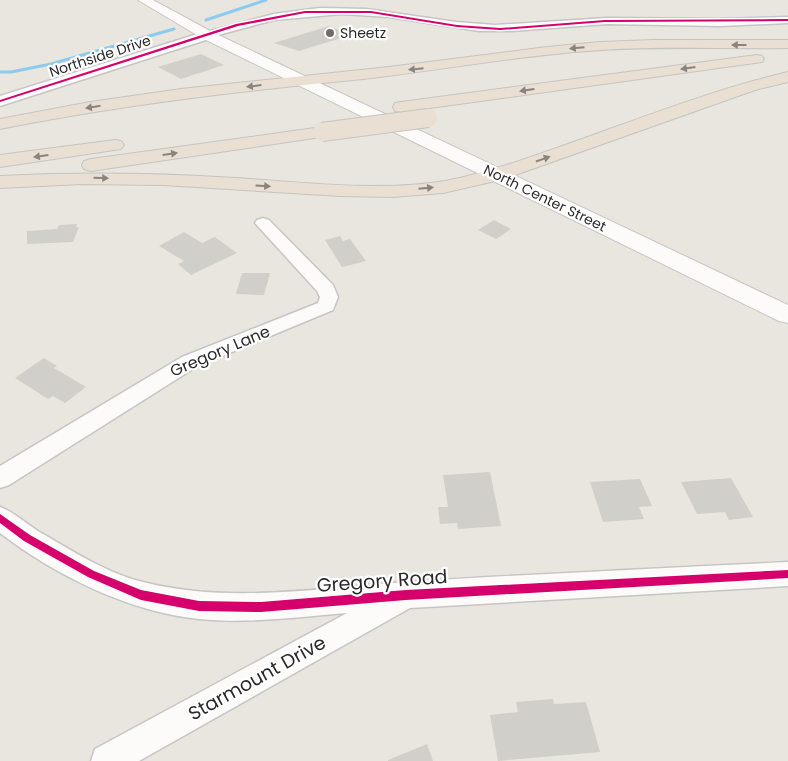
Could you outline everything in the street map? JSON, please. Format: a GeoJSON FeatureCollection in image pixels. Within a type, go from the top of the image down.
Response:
{"type":"FeatureCollection","features":[{"type":"Feature","properties":{"kind":"highway"},"geometry":{"type":"LineString","coordinates":[[0,124],[98,106],[302,80],[427,68],[573,48],[618,45],[788,44]]}},
{"type":"Feature","properties":{"kind":"highway"},"geometry":{"type":"LineString","coordinates":[[0,177],[318,125],[401,107],[788,55]]}},
{"type":"Feature","properties":{"kind":"highway"},"geometry":{"type":"LineString","coordinates":[[0,161],[318,125],[428,118],[788,68]]}},
{"type":"Feature","properties":{"kind":"highway"},"geometry":{"type":"LineString","coordinates":[[0,182],[82,178],[164,179],[340,190],[392,191],[443,187],[497,175],[750,86],[788,77]]}},
{"type":"Feature","properties":{"kind":"main road","name":"North Center Street"},"geometry":{"type":"LineString","coordinates":[[144,0],[207,35],[788,315]]}},
{"type":"Feature","properties":{"kind":"street"},"geometry":{"type":"LineString","coordinates":[[207,35],[270,17],[329,10],[371,12],[457,26],[500,29],[605,21],[788,20]]}},
{"type":"Feature","properties":{"kind":"street","name":"Northside Drive"},"geometry":{"type":"LineString","coordinates":[[0,101],[207,35]]}},
{"type":"Feature","properties":{"kind":"street","name":"Gregory Lane"},"geometry":{"type":"LineString","coordinates":[[0,478],[189,362],[326,306],[329,297],[326,289],[263,223]]}},
{"type":"Feature","properties":{"kind":"street","name":"Gregory Road"},"geometry":{"type":"LineString","coordinates":[[0,518],[27,538],[91,574],[141,595],[199,606],[262,607],[406,595],[788,574]]}},
{"type":"Feature","properties":{"kind":"street","name":"Starmount Drive"},"geometry":{"type":"LineString","coordinates":[[107,761],[406,595]]}},
{"type":"Feature","properties":{"kind":"building"},"geometry":{"type":"Polygon","coordinates":[[[329,26],[351,35],[299,51],[274,43],[329,26]]]}},
{"type":"Feature","properties":{"kind":"building"},"geometry":{"type":"Polygon","coordinates":[[[201,54],[224,65],[181,79],[158,67],[201,54]]]}},
{"type":"Feature","properties":{"kind":"building"},"geometry":{"type":"Polygon","coordinates":[[[494,220],[511,229],[496,239],[478,230],[494,220]]]}},
{"type":"Feature","properties":{"kind":"building"},"geometry":{"type":"Polygon","coordinates":[[[77,224],[76,227],[79,227],[73,242],[27,244],[27,231],[57,229],[59,225],[77,224]]]}},
{"type":"Feature","properties":{"kind":"building"},"geometry":{"type":"Polygon","coordinates":[[[184,232],[202,243],[215,237],[237,253],[191,275],[178,264],[184,261],[159,246],[184,232]]]}},
{"type":"Feature","properties":{"kind":"building"},"geometry":{"type":"Polygon","coordinates":[[[340,236],[343,241],[350,239],[366,261],[342,267],[325,240],[340,236]]]}},
{"type":"Feature","properties":{"kind":"building"},"geometry":{"type":"Polygon","coordinates":[[[242,273],[270,273],[264,295],[236,294],[242,273]]]}},
{"type":"Feature","properties":{"kind":"building"},"geometry":{"type":"Polygon","coordinates":[[[44,358],[57,366],[54,368],[86,387],[65,403],[53,396],[48,399],[15,378],[44,358]]]}},
{"type":"Feature","properties":{"kind":"building"},"geometry":{"type":"Polygon","coordinates":[[[490,472],[501,526],[458,529],[457,523],[440,524],[438,507],[448,507],[443,475],[490,472]]]}},
{"type":"Feature","properties":{"kind":"building"},"geometry":{"type":"Polygon","coordinates":[[[731,478],[753,517],[729,520],[725,512],[697,514],[681,482],[731,478]]]}},
{"type":"Feature","properties":{"kind":"building"},"geometry":{"type":"Polygon","coordinates":[[[640,479],[652,506],[639,507],[644,519],[603,522],[590,482],[640,479]]]}},
{"type":"Feature","properties":{"kind":"building"},"geometry":{"type":"Polygon","coordinates":[[[553,699],[554,704],[586,702],[600,752],[498,761],[490,715],[518,712],[516,702],[553,699]]]}},
{"type":"Feature","properties":{"kind":"building"},"geometry":{"type":"Polygon","coordinates":[[[427,744],[433,761],[388,761],[388,760],[427,744]]]}},
{"type":"Feature","properties":{"kind":"waterway"},"geometry":{"type":"LineString","coordinates":[[206,20],[266,0]]}},
{"type":"Feature","properties":{"kind":"waterway"},"geometry":{"type":"LineString","coordinates":[[0,72],[11,72],[51,64],[174,29]]}},
{"type":"Feature","properties":{"kind":"cycle path"},"geometry":{"type":"LineString","coordinates":[[0,101],[237,25],[305,12],[371,12],[457,26],[500,29],[605,21],[788,20]]}},
{"type":"Feature","properties":{"kind":"cycle path"},"geometry":{"type":"LineString","coordinates":[[0,518],[27,538],[91,574],[141,595],[199,606],[261,607],[406,595],[788,574]]}},
{"type":"Feature","properties":{"kind":"place","name":"Sheetz"},"geometry":{"type":"Point","coordinates":[330,33]}}]}
